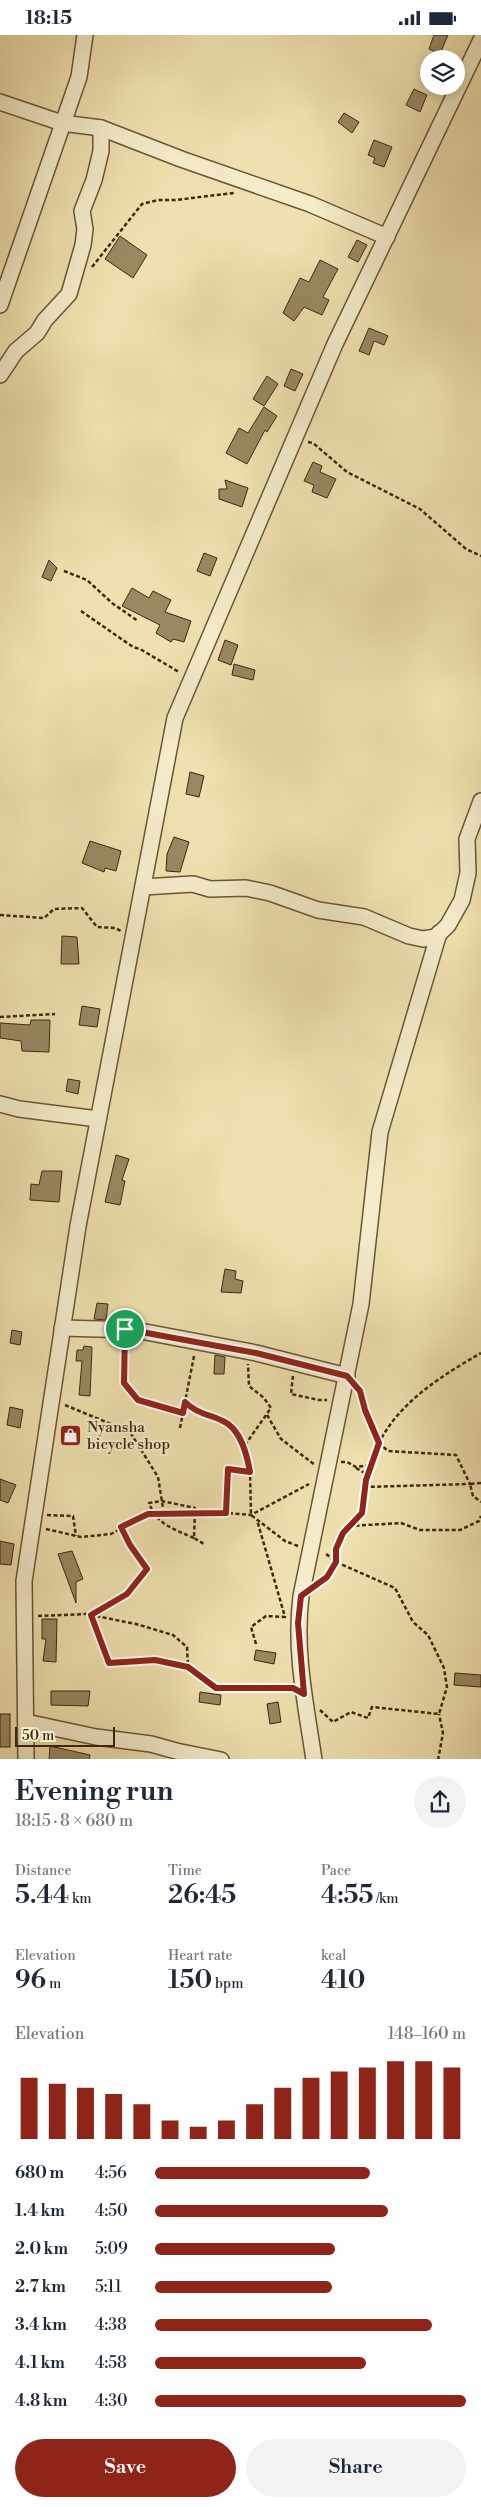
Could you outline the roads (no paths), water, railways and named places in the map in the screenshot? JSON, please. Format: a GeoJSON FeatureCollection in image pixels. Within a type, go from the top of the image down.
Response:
{"type":"FeatureCollection","features":[{"type":"Feature","properties":{"kind":"street"},"geometry":{"type":"LineString","coordinates":[[0,305],[79,77],[85,35]]}},
{"type":"Feature","properties":{"kind":"street"},"geometry":{"type":"LineString","coordinates":[[26,1759],[24,1581],[76,1235],[175,718],[335,343],[481,41]]}},
{"type":"Feature","properties":{"kind":"street"},"geometry":{"type":"LineString","coordinates":[[0,102],[62,123],[101,128],[181,159],[310,204],[386,237]]}},
{"type":"Feature","properties":{"kind":"street"},"geometry":{"type":"LineString","coordinates":[[0,375],[16,351],[37,333],[45,320],[69,294],[83,245],[85,229],[82,211],[94,180],[101,151],[101,128]]}},
{"type":"Feature","properties":{"kind":"street"},"geometry":{"type":"LineString","coordinates":[[143,887],[194,884],[210,889],[246,888],[270,893],[318,910],[364,917],[409,936],[423,939],[436,937],[448,925],[462,900],[468,873],[467,839],[481,801]]}},
{"type":"Feature","properties":{"kind":"street"},"geometry":{"type":"LineString","coordinates":[[314,1759],[304,1694],[298,1623],[301,1596],[362,1303],[380,1132],[439,933]]}},
{"type":"Feature","properties":{"kind":"street"},"geometry":{"type":"LineString","coordinates":[[0,1104],[19,1109],[98,1119]]}},
{"type":"Feature","properties":{"kind":"street"},"geometry":{"type":"LineString","coordinates":[[62,1328],[125,1329],[247,1351],[347,1376]]}},
{"type":"Feature","properties":{"kind":"street"},"geometry":{"type":"LineString","coordinates":[[26,1722],[96,1737],[151,1744],[176,1751],[221,1759]]}},
{"type":"Feature","properties":{"kind":"place","name":"Nyansha bicycle shop"},"geometry":{"type":"Point","coordinates":[71,1436]}}]}
